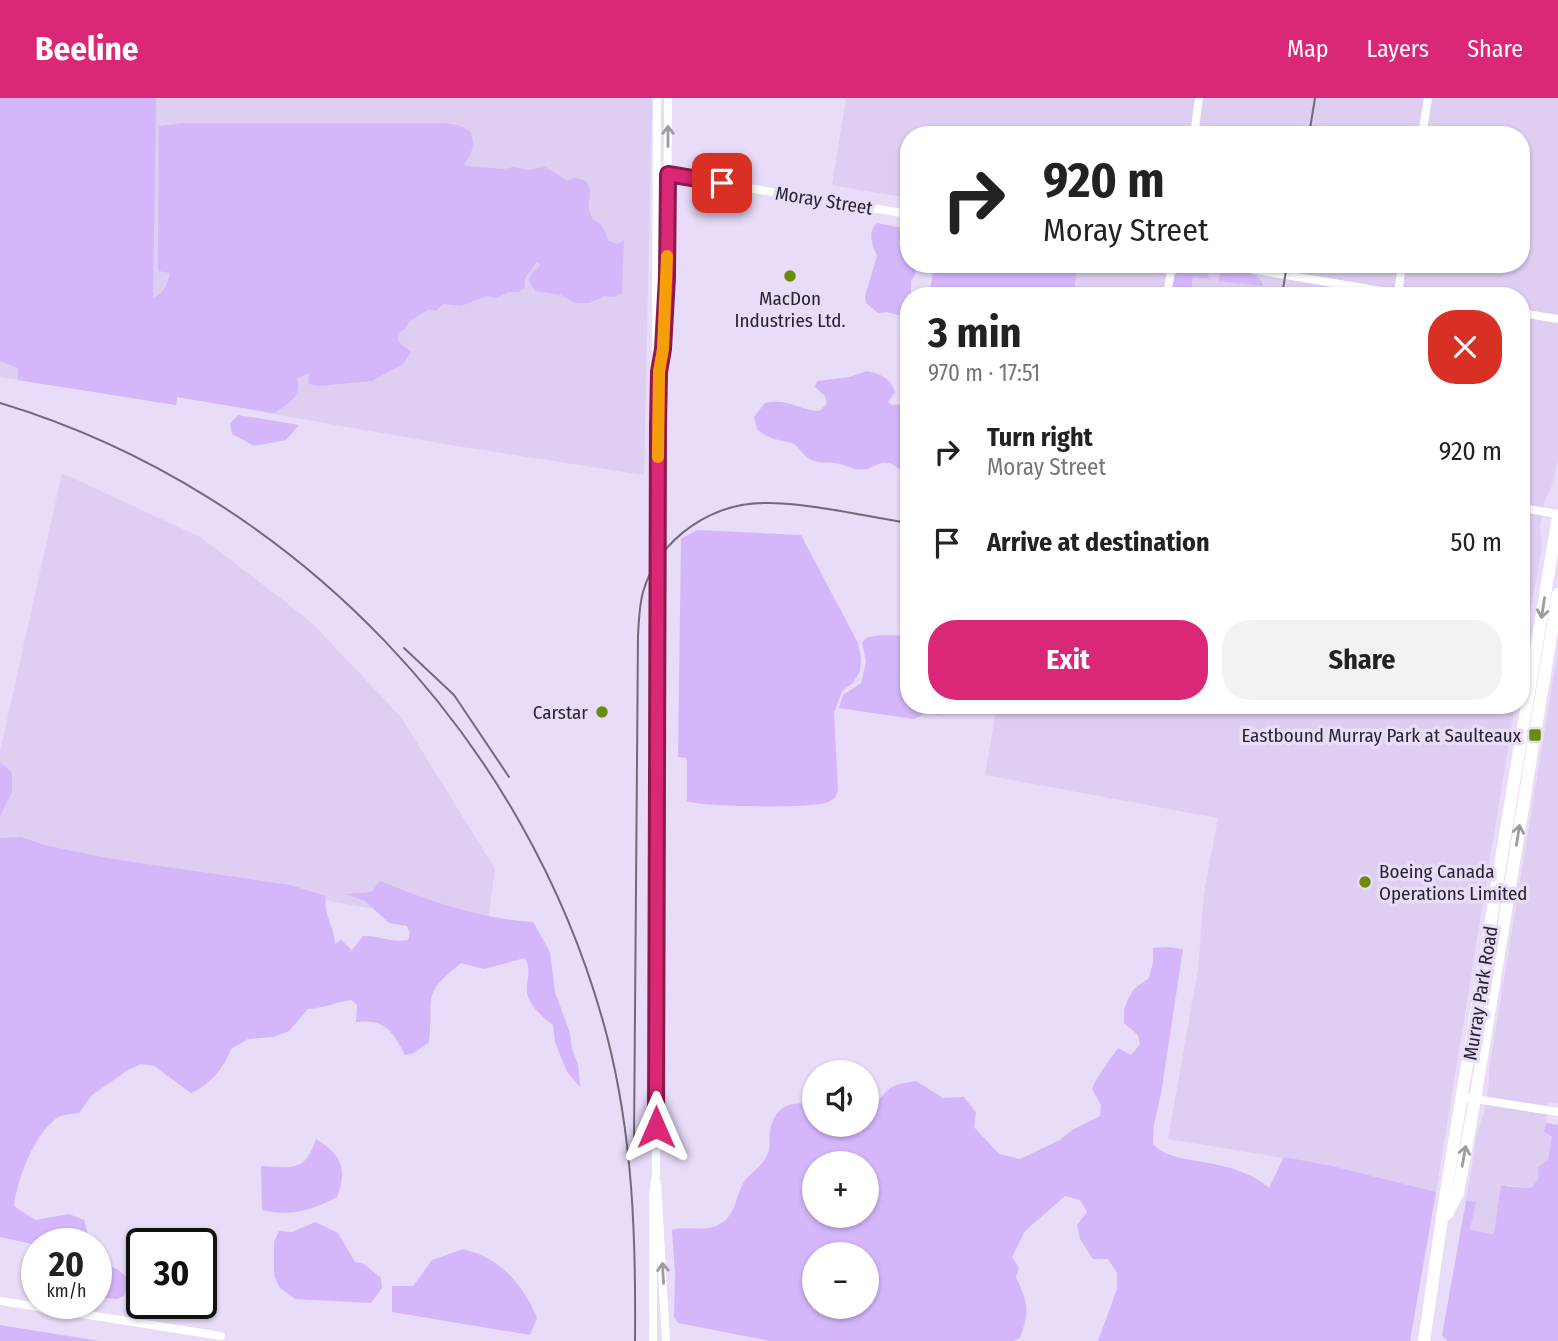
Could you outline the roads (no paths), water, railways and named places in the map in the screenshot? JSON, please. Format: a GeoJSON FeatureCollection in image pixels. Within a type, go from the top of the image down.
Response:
{"type":"FeatureCollection","features":[{"type":"Feature","properties":{"kind":"street"},"geometry":{"type":"LineString","coordinates":[[653,1341],[659,372],[656,348],[657,98]]}},
{"type":"Feature","properties":{"kind":"street"},"geometry":{"type":"LineString","coordinates":[[659,372],[666,289],[668,98]]}},
{"type":"Feature","properties":{"kind":"street"},"geometry":{"type":"LineString","coordinates":[[1195,126],[1199,98]]}},
{"type":"Feature","properties":{"kind":"street"},"geometry":{"type":"LineString","coordinates":[[1423,126],[1428,98]]}},
{"type":"Feature","properties":{"kind":"street","name":"Moray Street"},"geometry":{"type":"LineString","coordinates":[[657,173],[900,213]]}},
{"type":"Feature","properties":{"kind":"street"},"geometry":{"type":"LineString","coordinates":[[1275,273],[1361,287]]}},
{"type":"Feature","properties":{"kind":"street"},"geometry":{"type":"LineString","coordinates":[[1530,314],[1558,319]]}},
{"type":"Feature","properties":{"kind":"street"},"geometry":{"type":"LineString","coordinates":[[1530,510],[1558,516]]}},
{"type":"Feature","properties":{"kind":"street","name":"Murray Park Road"},"geometry":{"type":"LineString","coordinates":[[1530,691],[1558,516]]}},
{"type":"Feature","properties":{"kind":"street","name":"Murray Park Road"},"geometry":{"type":"LineString","coordinates":[[1469,1098],[1558,594]]}},
{"type":"Feature","properties":{"kind":"street"},"geometry":{"type":"LineString","coordinates":[[1535,658],[1545,672]]}},
{"type":"Feature","properties":{"kind":"street","name":"Murray Park Road"},"geometry":{"type":"LineString","coordinates":[[1424,1341],[1443,1220],[1458,1193],[1469,1098],[1527,714]]}},
{"type":"Feature","properties":{"kind":"street"},"geometry":{"type":"LineString","coordinates":[[1469,1098],[1558,1112]]}},
{"type":"Feature","properties":{"kind":"street"},"geometry":{"type":"LineString","coordinates":[[656,1174],[666,1341]]}},
{"type":"Feature","properties":{"kind":"street"},"geometry":{"type":"LineString","coordinates":[[0,1301],[221,1336]]}},
{"type":"Feature","properties":{"kind":"railway"},"geometry":{"type":"LineString","coordinates":[[1310,126],[1315,98]]}},
{"type":"Feature","properties":{"kind":"railway"},"geometry":{"type":"LineString","coordinates":[[1283,287],[1286,273]]}},
{"type":"Feature","properties":{"kind":"railway"},"geometry":{"type":"LineString","coordinates":[[0,403],[108,444],[208,498],[301,564],[385,641],[458,728],[521,824],[571,927],[607,1036],[628,1150],[635,1264],[635,1341]]}},
{"type":"Feature","properties":{"kind":"railway"},"geometry":{"type":"LineString","coordinates":[[634,1141],[638,635],[643,592],[651,572],[675,539],[709,516],[729,508],[770,503],[900,522]]}},
{"type":"Feature","properties":{"kind":"railway"},"geometry":{"type":"LineString","coordinates":[[404,648],[454,695],[509,777]]}},
{"type":"Feature","properties":{"kind":"place","name":"MacDon Industries Ltd."},"geometry":{"type":"Point","coordinates":[790,276]}},
{"type":"Feature","properties":{"kind":"place","name":"Carstar"},"geometry":{"type":"Point","coordinates":[602,712]}},
{"type":"Feature","properties":{"kind":"place","name":"Eastbound Murray Park at Saulteaux"},"geometry":{"type":"Point","coordinates":[1535,735]}},
{"type":"Feature","properties":{"kind":"place","name":"Boeing Canada Operations Limited"},"geometry":{"type":"Point","coordinates":[1365,882]}}]}
